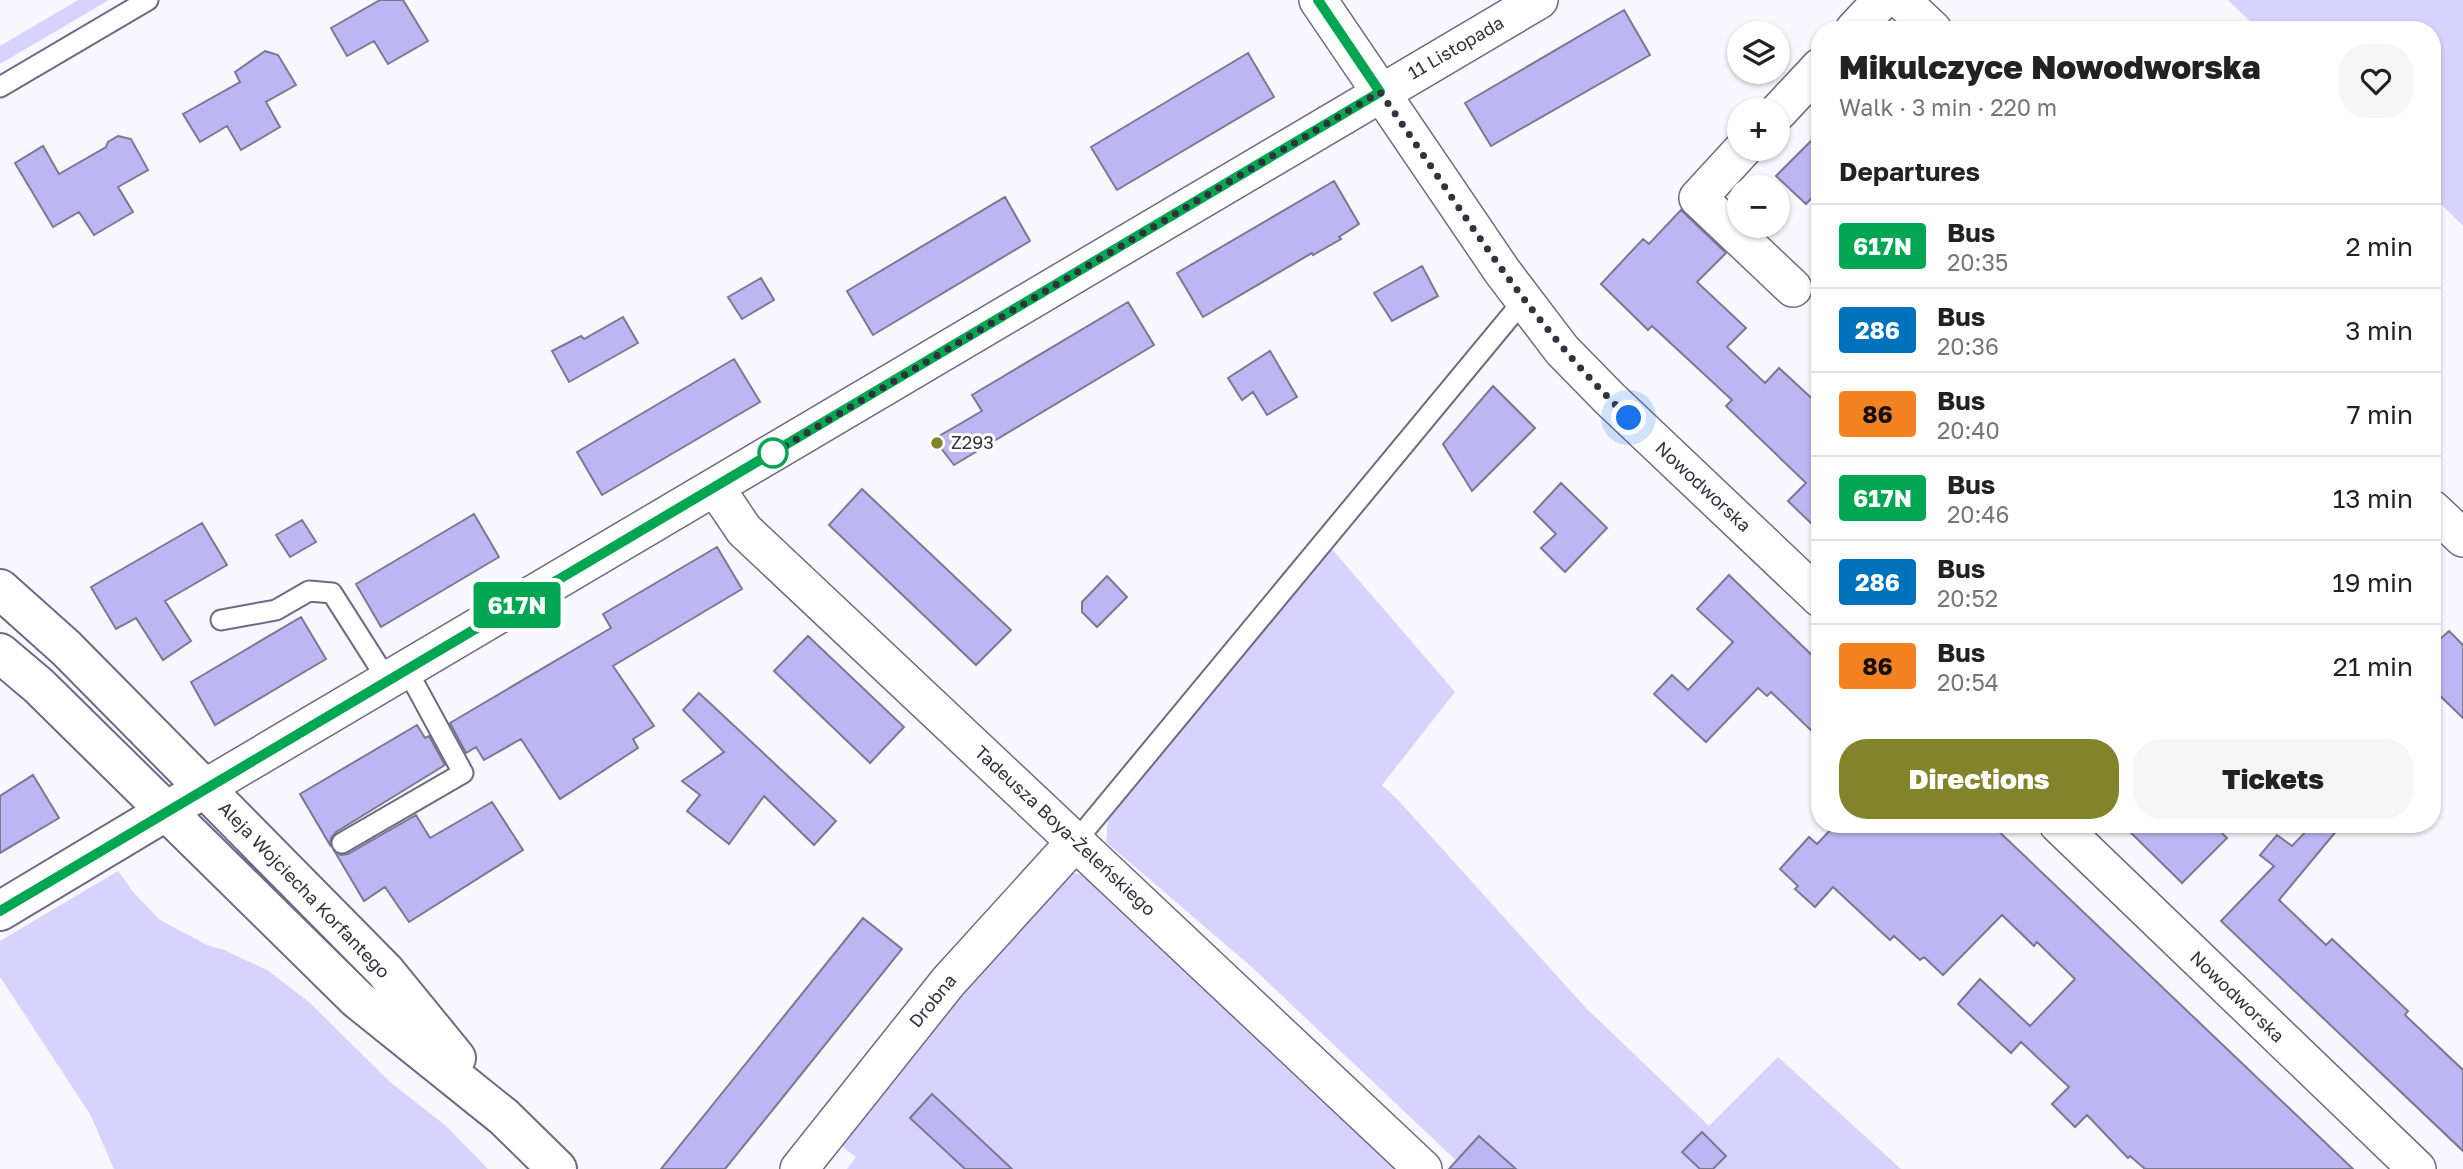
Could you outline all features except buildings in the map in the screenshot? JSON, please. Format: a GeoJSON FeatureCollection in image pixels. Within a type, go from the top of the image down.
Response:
{"type":"FeatureCollection","features":[{"type":"Feature","properties":{"kind":"main road","name":"Aleja Wojciecha Korfantego"},"geometry":{"type":"LineString","coordinates":[[0,589],[66,648],[385,971],[504,1116],[557,1169]]}},
{"type":"Feature","properties":{"kind":"main road","name":"Aleja Wojciecha Korfantego"},"geometry":{"type":"LineString","coordinates":[[0,653],[39,686],[357,999],[504,1116]]}},
{"type":"Feature","properties":{"kind":"main road","name":"11 Listopada"},"geometry":{"type":"LineString","coordinates":[[0,911],[205,788]]}},
{"type":"Feature","properties":{"kind":"street","name":"Nowodworska"},"geometry":{"type":"LineString","coordinates":[[1318,0],[1523,301],[1562,350],[1610,400],[1811,590]]}},
{"type":"Feature","properties":{"kind":"street","name":"11 Listopada"},"geometry":{"type":"LineString","coordinates":[[205,788],[1539,0]]}},
{"type":"Feature","properties":{"kind":"street"},"geometry":{"type":"LineString","coordinates":[[1862,21],[1882,0]]}},
{"type":"Feature","properties":{"kind":"street"},"geometry":{"type":"LineString","coordinates":[[1901,0],[1923,21]]}},
{"type":"Feature","properties":{"kind":"street"},"geometry":{"type":"LineString","coordinates":[[1790,99],[1811,77]]}},
{"type":"Feature","properties":{"kind":"street"},"geometry":{"type":"LineString","coordinates":[[1732,161],[1698,198],[1793,288]]}},
{"type":"Feature","properties":{"kind":"street","name":"Tadeusza Boya-Żeleńskiego"},"geometry":{"type":"LineString","coordinates":[[715,487],[744,530],[1423,1169]]}},
{"type":"Feature","properties":{"kind":"street"},"geometry":{"type":"LineString","coordinates":[[2441,517],[2463,538]]}},
{"type":"Feature","properties":{"kind":"street","name":"Nowodworska"},"geometry":{"type":"LineString","coordinates":[[2066,833],[2417,1169]]}},
{"type":"Feature","properties":{"kind":"street","name":"Drobna"},"geometry":{"type":"LineString","coordinates":[[799,1169],[948,982],[1076,841]]}},
{"type":"Feature","properties":{"kind":"lane"},"geometry":{"type":"LineString","coordinates":[[0,87],[148,0]]}},
{"type":"Feature","properties":{"kind":"lane"},"geometry":{"type":"LineString","coordinates":[[1076,841],[1523,301]]}},
{"type":"Feature","properties":{"kind":"lane"},"geometry":{"type":"LineString","coordinates":[[220,620],[276,610],[309,591],[332,593],[397,675],[463,773],[342,843]]}},
{"type":"Feature","properties":{"kind":"shaded area"},"geometry":{"type":"Polygon","coordinates":[[[78,0],[109,0],[0,64],[0,46],[78,0]]]}},
{"type":"Feature","properties":{"kind":"shaded area"},"geometry":{"type":"Polygon","coordinates":[[[2228,0],[2463,0],[2463,226],[2441,204],[2441,21],[2250,21],[2228,0]]]}},
{"type":"Feature","properties":{"kind":"shaded area"},"geometry":{"type":"Polygon","coordinates":[[[1331,548],[1455,692],[1382,785],[1585,1007],[1709,1126],[1778,1057],[1901,1169],[1465,1169],[1254,969],[1106,842],[1108,818],[1331,548]]]}},
{"type":"Feature","properties":{"kind":"shaded area"},"geometry":{"type":"Polygon","coordinates":[[[118,871],[133,892],[160,920],[207,945],[267,970],[309,1002],[390,1082],[446,1126],[488,1169],[114,1169],[90,1114],[0,977],[0,941],[118,871]]]}},
{"type":"Feature","properties":{"kind":"shaded area"},"geometry":{"type":"Polygon","coordinates":[[[1070,873],[1091,875],[1402,1169],[847,1169],[856,1157],[839,1144],[1032,899],[1070,873]]]}},
{"type":"Feature","properties":{"kind":"bus line","name":"617N"},"geometry":{"type":"LineString","coordinates":[[0,911],[1380,92],[1318,0]]}},
{"type":"Feature","properties":{"kind":"place","name":"Z293"},"geometry":{"type":"Point","coordinates":[937,443]}},
{"type":"Feature","properties":{"kind":"route"},"geometry":{"type":"LineString","coordinates":[[773,453],[763,459],[1380,92],[1523,301],[1562,350],[1629,418]]}}]}
